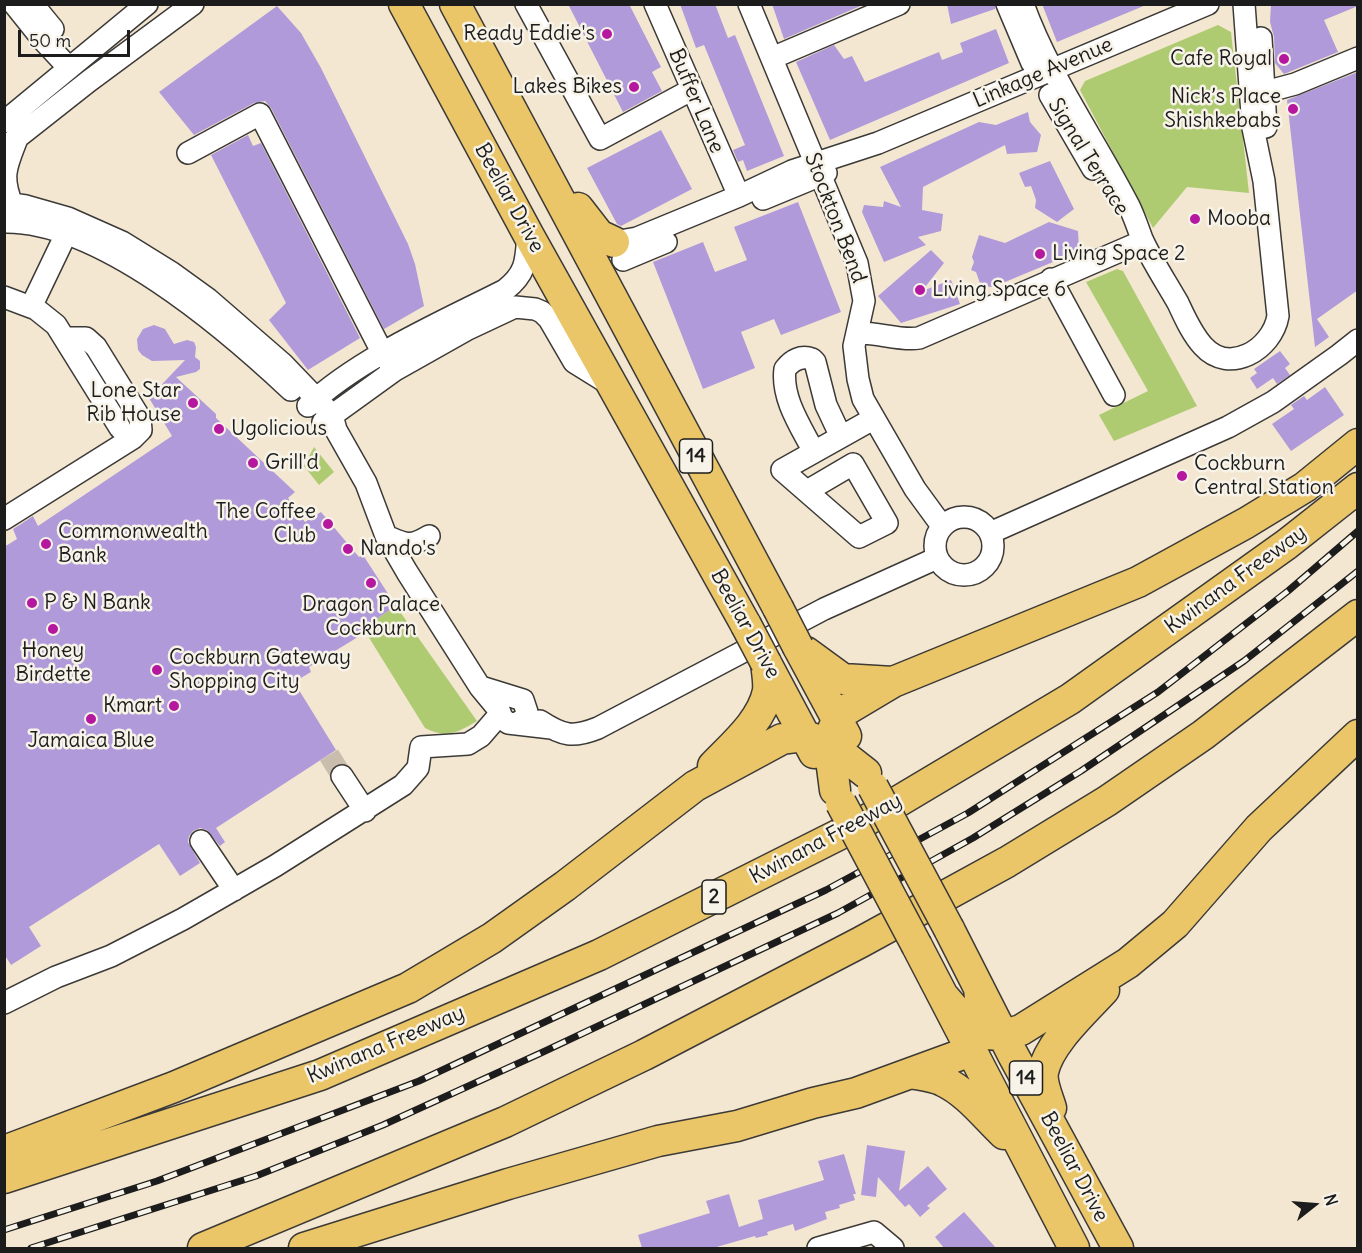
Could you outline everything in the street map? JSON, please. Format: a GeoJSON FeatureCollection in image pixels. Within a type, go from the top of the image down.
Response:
{"type":"FeatureCollection","features":[{"type":"Feature","properties":{"kind":"highway"},"geometry":{"type":"LineString","coordinates":[[386,4],[423,41]]}},
{"type":"Feature","properties":{"kind":"highway","name":"Beeliar Drive"},"geometry":{"type":"LineString","coordinates":[[404,4],[528,234],[766,663],[824,733],[869,780],[979,988],[985,1039],[1022,1151],[1074,1248]]}},
{"type":"Feature","properties":{"kind":"highway","name":"Beeliar Drive"},"geometry":{"type":"LineString","coordinates":[[455,4],[798,647],[824,733],[838,797],[917,946],[945,998],[985,1039],[1057,1135],[1118,1248]]}},
{"type":"Feature","properties":{"kind":"highway"},"geometry":{"type":"LineString","coordinates":[[536,157],[575,203],[593,229],[619,251],[612,282],[615,304]]}},
{"type":"Feature","properties":{"kind":"highway"},"geometry":{"type":"LineString","coordinates":[[4,1151],[174,1087],[408,988],[492,938],[565,886],[695,786],[782,739],[824,733],[846,710],[893,682],[1138,582],[1246,523],[1305,487],[1358,444]]}},
{"type":"Feature","properties":{"kind":"highway","name":"Kwinana Freeway"},"geometry":{"type":"LineString","coordinates":[[4,1178],[320,1075],[599,955],[851,828],[1070,699],[1287,544],[1358,488]]}},
{"type":"Feature","properties":{"kind":"highway"},"geometry":{"type":"LineString","coordinates":[[203,1248],[505,1122],[644,1055],[861,942],[1007,862],[1107,801],[1203,735],[1358,615]]}},
{"type":"Feature","properties":{"kind":"highway"},"geometry":{"type":"LineString","coordinates":[[1203,735],[1257,709],[1358,638]]}},
{"type":"Feature","properties":{"kind":"highway"},"geometry":{"type":"LineString","coordinates":[[798,647],[843,679],[893,682]]}},
{"type":"Feature","properties":{"kind":"highway"},"geometry":{"type":"LineString","coordinates":[[695,786],[745,732],[764,706],[768,689],[766,663]]}},
{"type":"Feature","properties":{"kind":"highway"},"geometry":{"type":"LineString","coordinates":[[304,1248],[518,1180],[658,1141],[737,1126],[813,1103],[856,1093],[911,1073],[985,1039],[1021,1030],[1128,963],[1175,924],[1259,828],[1358,735]]}},
{"type":"Feature","properties":{"kind":"highway"},"geometry":{"type":"LineString","coordinates":[[1057,1135],[1042,1074],[1061,1038],[1128,963]]}},
{"type":"Feature","properties":{"kind":"highway"},"geometry":{"type":"LineString","coordinates":[[911,1073],[944,1081],[955,1088],[974,1103],[1022,1151]]}},
{"type":"Feature","properties":{"kind":"street"},"geometry":{"type":"LineString","coordinates":[[7,210],[5,172],[9,135],[69,69],[147,4]]}},
{"type":"Feature","properties":{"kind":"street"},"geometry":{"type":"LineString","coordinates":[[9,135],[193,4]]}},
{"type":"Feature","properties":{"kind":"street"},"geometry":{"type":"LineString","coordinates":[[526,4],[600,139],[691,90]]}},
{"type":"Feature","properties":{"kind":"street","name":"Buffer Lane"},"geometry":{"type":"LineString","coordinates":[[656,4],[691,90],[739,196]]}},
{"type":"Feature","properties":{"kind":"street","name":"Stockton Bend"},"geometry":{"type":"LineString","coordinates":[[749,4],[857,263],[864,301],[854,346],[863,399],[915,489],[942,526]]}},
{"type":"Feature","properties":{"kind":"street"},"geometry":{"type":"LineString","coordinates":[[772,58],[899,4]]}},
{"type":"Feature","properties":{"kind":"street","name":"Signal Terrace"},"geometry":{"type":"LineString","coordinates":[[1007,4],[1023,44],[1045,73],[1130,208],[1143,241],[1193,332],[1204,348],[1227,358],[1245,356],[1258,350],[1270,337],[1278,316],[1264,181],[1266,148],[1258,94]]}},
{"type":"Feature","properties":{"kind":"street","name":"Signal Terrace"},"geometry":{"type":"LineString","coordinates":[[1023,4],[1045,73]]}},
{"type":"Feature","properties":{"kind":"street","name":"Linkage Avenue"},"geometry":{"type":"LineString","coordinates":[[619,251],[818,170],[1208,4]]}},
{"type":"Feature","properties":{"kind":"street"},"geometry":{"type":"LineString","coordinates":[[1244,4],[1258,94]]}},
{"type":"Feature","properties":{"kind":"street"},"geometry":{"type":"LineString","coordinates":[[1258,4],[1258,94]]}},
{"type":"Feature","properties":{"kind":"street"},"geometry":{"type":"LineString","coordinates":[[31,5],[69,69]]}},
{"type":"Feature","properties":{"kind":"street"},"geometry":{"type":"LineString","coordinates":[[31,5],[57,26]]}},
{"type":"Feature","properties":{"kind":"street"},"geometry":{"type":"LineString","coordinates":[[1258,94],[1295,84],[1358,58]]}},
{"type":"Feature","properties":{"kind":"street"},"geometry":{"type":"LineString","coordinates":[[188,153],[260,114],[389,362]]}},
{"type":"Feature","properties":{"kind":"street","name":"Linkage Avenue"},"geometry":{"type":"LineString","coordinates":[[619,251],[637,238],[739,196],[785,174],[818,170]]}},
{"type":"Feature","properties":{"kind":"street"},"geometry":{"type":"LineString","coordinates":[[7,210],[130,264],[165,287],[312,402]]}},
{"type":"Feature","properties":{"kind":"street"},"geometry":{"type":"LineString","coordinates":[[7,210],[51,212],[122,242],[172,273],[236,321],[283,364],[330,423],[366,483],[387,536],[407,572],[480,687],[510,713],[564,735],[581,735],[598,728],[824,609],[937,558]]}},
{"type":"Feature","properties":{"kind":"street"},"geometry":{"type":"LineString","coordinates":[[31,307],[66,234]]}},
{"type":"Feature","properties":{"kind":"street"},"geometry":{"type":"LineString","coordinates":[[330,423],[389,362],[518,280],[526,259],[528,234]]}},
{"type":"Feature","properties":{"kind":"street"},"geometry":{"type":"LineString","coordinates":[[857,333],[905,339],[919,338],[1143,241]]}},
{"type":"Feature","properties":{"kind":"street"},"geometry":{"type":"LineString","coordinates":[[1051,279],[1114,395]]}},
{"type":"Feature","properties":{"kind":"street"},"geometry":{"type":"LineString","coordinates":[[4,297],[31,307],[51,321],[65,338],[120,428]]}},
{"type":"Feature","properties":{"kind":"street"},"geometry":{"type":"LineString","coordinates":[[312,402],[389,362],[514,307],[524,306],[535,309],[549,319],[574,362],[614,387]]}},
{"type":"Feature","properties":{"kind":"street"},"geometry":{"type":"LineString","coordinates":[[4,519],[133,438],[141,430],[140,418],[96,347],[86,338],[65,338]]}},
{"type":"Feature","properties":{"kind":"street"},"geometry":{"type":"LineString","coordinates":[[990,533],[1228,427],[1273,402],[1358,340]]}},
{"type":"Feature","properties":{"kind":"street"},"geometry":{"type":"LineString","coordinates":[[814,452],[795,416],[786,391],[784,375],[790,362],[809,357],[815,362],[826,405],[841,436]]}},
{"type":"Feature","properties":{"kind":"street"},"geometry":{"type":"LineString","coordinates":[[807,491],[782,470],[873,419]]}},
{"type":"Feature","properties":{"kind":"street"},"geometry":{"type":"LineString","coordinates":[[968,517],[977,519],[990,533],[993,542],[989,560],[976,573],[958,575],[949,572],[937,558],[935,541],[942,526],[949,520],[968,517]]}},
{"type":"Feature","properties":{"kind":"street"},"geometry":{"type":"LineString","coordinates":[[387,536],[400,543],[412,544],[429,536]]}},
{"type":"Feature","properties":{"kind":"street"},"geometry":{"type":"LineString","coordinates":[[4,1003],[39,984],[111,956],[234,890],[365,811],[411,778],[420,763],[420,747],[468,744],[510,713]]}},
{"type":"Feature","properties":{"kind":"street"},"geometry":{"type":"LineString","coordinates":[[342,776],[365,811]]}},
{"type":"Feature","properties":{"kind":"street"},"geometry":{"type":"LineString","coordinates":[[201,841],[234,890]]}},
{"type":"Feature","properties":{"kind":"street"},"geometry":{"type":"LineString","coordinates":[[818,1248],[873,1232],[893,1248]]}},
{"type":"Feature","properties":{"kind":"green space"},"geometry":{"type":"Polygon","coordinates":[[[1218,25],[1231,32],[1249,193],[1187,187],[1153,228],[1080,90],[1085,81],[1218,25]]]}},
{"type":"Feature","properties":{"kind":"green space"},"geometry":{"type":"Polygon","coordinates":[[[1117,269],[1123,271],[1197,406],[1114,441],[1099,415],[1148,391],[1086,282],[1117,269]]]}},
{"type":"Feature","properties":{"kind":"green space"},"geometry":{"type":"Polygon","coordinates":[[[314,447],[334,472],[319,485],[304,466],[314,447]]]}},
{"type":"Feature","properties":{"kind":"green space"},"geometry":{"type":"Polygon","coordinates":[[[396,606],[477,721],[446,734],[425,728],[363,628],[396,606]]]}},
{"type":"Feature","properties":{"kind":"building"},"geometry":{"type":"Polygon","coordinates":[[[568,4],[629,4],[661,67],[652,72],[662,91],[623,112],[568,4]]]}},
{"type":"Feature","properties":{"kind":"building"},"geometry":{"type":"Polygon","coordinates":[[[680,4],[715,4],[728,38],[735,35],[784,156],[747,171],[743,160],[738,162],[733,150],[745,145],[704,45],[696,48],[680,4]]]}},
{"type":"Feature","properties":{"kind":"building"},"geometry":{"type":"Polygon","coordinates":[[[772,4],[865,4],[784,39],[772,4]]]}},
{"type":"Feature","properties":{"kind":"building"},"geometry":{"type":"Polygon","coordinates":[[[947,4],[995,4],[995,9],[951,24],[947,4]]]}},
{"type":"Feature","properties":{"kind":"building"},"geometry":{"type":"Polygon","coordinates":[[[1042,4],[1146,4],[1146,5],[1057,42],[1042,4]]]}},
{"type":"Feature","properties":{"kind":"building"},"geometry":{"type":"Polygon","coordinates":[[[1271,4],[1358,4],[1358,6],[1324,20],[1338,52],[1284,74],[1275,63],[1274,37],[1270,22],[1271,4]]]}},
{"type":"Feature","properties":{"kind":"building"},"geometry":{"type":"Polygon","coordinates":[[[277,6],[301,33],[321,68],[408,244],[415,264],[424,306],[384,329],[271,108],[265,101],[254,103],[194,135],[159,92],[277,6]]]}},
{"type":"Feature","properties":{"kind":"building"},"geometry":{"type":"Polygon","coordinates":[[[996,29],[1009,63],[830,140],[796,62],[834,45],[844,59],[852,56],[865,82],[939,52],[942,60],[963,52],[960,43],[996,29]]]}},
{"type":"Feature","properties":{"kind":"building"},"geometry":{"type":"Polygon","coordinates":[[[1358,72],[1358,290],[1317,319],[1329,337],[1315,347],[1287,100],[1358,72]]]}},
{"type":"Feature","properties":{"kind":"building"},"geometry":{"type":"Polygon","coordinates":[[[1028,112],[1030,122],[1041,135],[1037,152],[1007,154],[1005,145],[923,187],[922,210],[943,214],[941,231],[918,237],[926,245],[884,262],[862,212],[864,205],[883,207],[884,201],[901,207],[880,167],[979,122],[996,125],[1028,112]]]}},
{"type":"Feature","properties":{"kind":"building"},"geometry":{"type":"Polygon","coordinates":[[[661,130],[692,189],[621,226],[617,224],[587,168],[661,130]]]}},
{"type":"Feature","properties":{"kind":"building"},"geometry":{"type":"Polygon","coordinates":[[[248,135],[253,146],[261,143],[360,338],[308,370],[269,320],[286,303],[211,155],[248,135]]]}},
{"type":"Feature","properties":{"kind":"building"},"geometry":{"type":"Polygon","coordinates":[[[1050,161],[1074,209],[1057,222],[1035,208],[1036,200],[1031,186],[1025,187],[1019,173],[1050,161]]]}},
{"type":"Feature","properties":{"kind":"building"},"geometry":{"type":"Polygon","coordinates":[[[798,202],[841,312],[781,335],[774,319],[741,332],[755,368],[703,389],[653,262],[703,242],[715,272],[747,260],[734,227],[798,202]]]}},
{"type":"Feature","properties":{"kind":"building","name":"Living Space 2"},"geometry":{"type":"Polygon","coordinates":[[[1049,222],[1078,231],[1079,248],[1065,257],[993,287],[981,286],[976,272],[971,270],[974,262],[972,257],[979,235],[1005,243],[1049,222]]]}},
{"type":"Feature","properties":{"kind":"building","name":"Living Space 6"},"geometry":{"type":"Polygon","coordinates":[[[931,250],[944,263],[922,291],[951,280],[960,304],[901,323],[878,296],[931,250]]]}},
{"type":"Feature","properties":{"kind":"building","name":"Cockburn Gateway Shopping City"},"geometry":{"type":"Polygon","coordinates":[[[154,325],[165,329],[174,344],[187,340],[194,342],[195,357],[200,361],[200,369],[176,377],[295,492],[288,498],[305,522],[321,512],[359,557],[363,555],[396,606],[363,628],[366,632],[309,667],[311,672],[294,682],[336,750],[216,828],[225,842],[220,846],[207,830],[200,828],[193,831],[188,842],[200,863],[180,876],[159,844],[29,927],[41,946],[11,965],[4,954],[4,547],[17,539],[13,529],[33,516],[38,526],[172,436],[149,398],[185,360],[152,361],[142,355],[138,350],[137,339],[143,329],[154,325]]]}},
{"type":"Feature","properties":{"kind":"building"},"geometry":{"type":"Polygon","coordinates":[[[1280,351],[1290,364],[1285,368],[1290,375],[1277,384],[1273,378],[1257,389],[1250,378],[1257,373],[1254,369],[1280,351]]]}},
{"type":"Feature","properties":{"kind":"building"},"geometry":{"type":"Polygon","coordinates":[[[1325,387],[1344,415],[1291,451],[1272,424],[1294,409],[1291,405],[1304,396],[1307,400],[1325,387]]]}},
{"type":"Feature","properties":{"kind":"building"},"geometry":{"type":"Polygon","coordinates":[[[867,1145],[905,1151],[899,1191],[928,1166],[947,1189],[927,1206],[930,1208],[920,1217],[909,1204],[905,1207],[878,1177],[876,1197],[861,1195],[867,1145]]]}},
{"type":"Feature","properties":{"kind":"building"},"geometry":{"type":"Polygon","coordinates":[[[844,1154],[856,1194],[853,1194],[855,1200],[839,1205],[840,1208],[825,1212],[827,1219],[795,1231],[793,1224],[767,1232],[768,1235],[756,1238],[755,1236],[713,1248],[642,1248],[638,1235],[710,1213],[706,1201],[729,1194],[739,1227],[763,1219],[758,1200],[824,1180],[818,1161],[844,1154]]]}},
{"type":"Feature","properties":{"kind":"building"},"geometry":{"type":"Polygon","coordinates":[[[964,1212],[996,1248],[944,1248],[935,1237],[964,1212]]]}},
{"type":"Feature","properties":{"kind":"tunnel"},"geometry":{"type":"LineString","coordinates":[[329,755],[342,776]]}},
{"type":"Feature","properties":{"kind":"railway"},"geometry":{"type":"LineString","coordinates":[[4,1230],[157,1181],[419,1081],[826,890],[968,813],[1158,692],[1288,591],[1358,531]]}},
{"type":"Feature","properties":{"kind":"railway"},"geometry":{"type":"LineString","coordinates":[[31,1248],[256,1176],[383,1125],[838,913],[973,838],[1081,771],[1244,661],[1358,571]]}},
{"type":"Feature","properties":{"kind":"place","name":"Ready Eddie's"},"geometry":{"type":"Point","coordinates":[607,34]}},
{"type":"Feature","properties":{"kind":"place","name":"Cafe Royal"},"geometry":{"type":"Point","coordinates":[1284,59]}},
{"type":"Feature","properties":{"kind":"place","name":"Lakes Bikes"},"geometry":{"type":"Point","coordinates":[634,87]}},
{"type":"Feature","properties":{"kind":"place","name":"Nick’s Place Shishkebabs"},"geometry":{"type":"Point","coordinates":[1293,109]}},
{"type":"Feature","properties":{"kind":"place","name":"Mooba"},"geometry":{"type":"Point","coordinates":[1195,219]}},
{"type":"Feature","properties":{"kind":"place","name":"Living Space 2"},"geometry":{"type":"Point","coordinates":[1040,254]}},
{"type":"Feature","properties":{"kind":"place","name":"Living Space 6"},"geometry":{"type":"Point","coordinates":[920,290]}},
{"type":"Feature","properties":{"kind":"place","name":"Lone Star Rib House"},"geometry":{"type":"Point","coordinates":[193,403]}},
{"type":"Feature","properties":{"kind":"place","name":"Ugolicious"},"geometry":{"type":"Point","coordinates":[219,429]}},
{"type":"Feature","properties":{"kind":"place","name":"Grill'd"},"geometry":{"type":"Point","coordinates":[253,463]}},
{"type":"Feature","properties":{"kind":"place","name":"Cockburn Central Station"},"geometry":{"type":"Point","coordinates":[1182,476]}},
{"type":"Feature","properties":{"kind":"place","name":"The Coffee Club"},"geometry":{"type":"Point","coordinates":[328,524]}},
{"type":"Feature","properties":{"kind":"place","name":"Commonwealth Bank"},"geometry":{"type":"Point","coordinates":[46,544]}},
{"type":"Feature","properties":{"kind":"place","name":"Nando's"},"geometry":{"type":"Point","coordinates":[348,549]}},
{"type":"Feature","properties":{"kind":"place","name":"Dragon Palace Cockburn"},"geometry":{"type":"Point","coordinates":[371,583]}},
{"type":"Feature","properties":{"kind":"place","name":"P & N Bank"},"geometry":{"type":"Point","coordinates":[32,603]}},
{"type":"Feature","properties":{"kind":"place","name":"Honey Birdette"},"geometry":{"type":"Point","coordinates":[53,629]}},
{"type":"Feature","properties":{"kind":"place","name":"Cockburn Gateway Shopping City"},"geometry":{"type":"Point","coordinates":[157,670]}},
{"type":"Feature","properties":{"kind":"place","name":"Kmart"},"geometry":{"type":"Point","coordinates":[174,706]}},
{"type":"Feature","properties":{"kind":"place","name":"Jamaica Blue"},"geometry":{"type":"Point","coordinates":[91,719]}}]}
